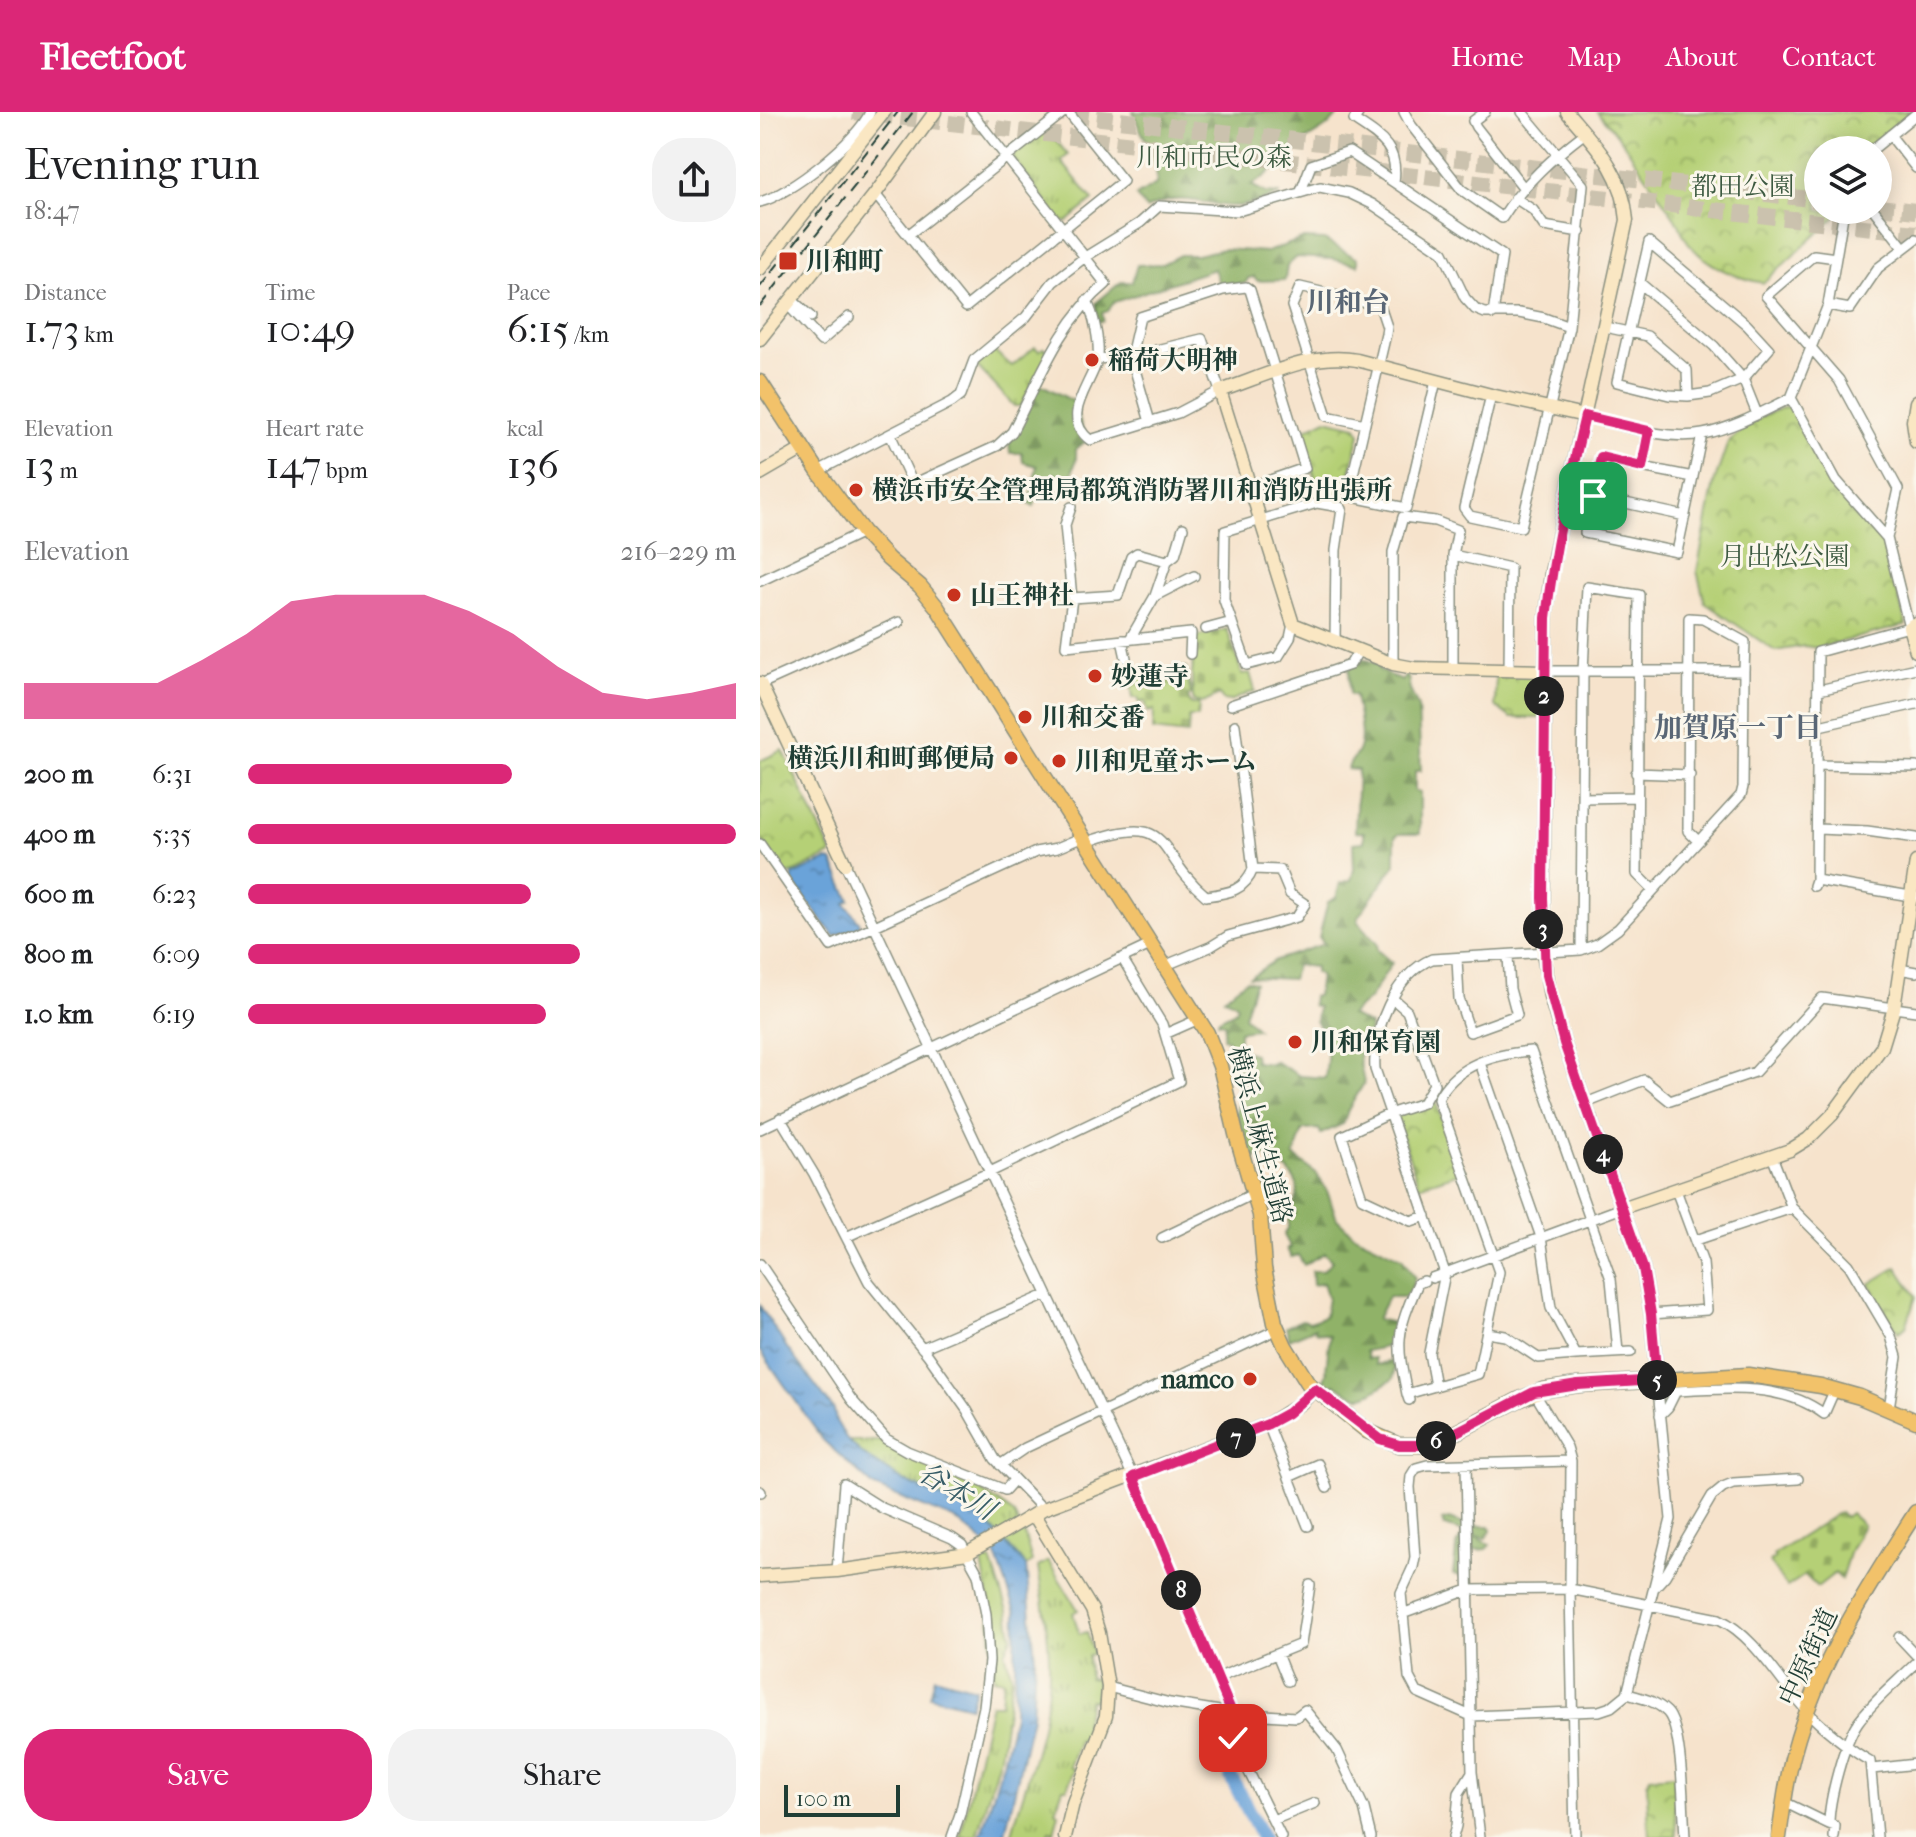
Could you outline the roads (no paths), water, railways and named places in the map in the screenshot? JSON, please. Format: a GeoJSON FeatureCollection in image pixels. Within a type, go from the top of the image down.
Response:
{"type":"FeatureCollection","features":[{"type":"Feature","properties":{"kind":"main road","name":"横浜上麻生道路"},"geometry":{"type":"LineString","coordinates":[[760,382],[818,471],[863,532],[888,559],[920,586],[937,607],[1199,1019],[1220,1066],[1236,1134],[1255,1193],[1267,1290],[1278,1329],[1302,1375],[1315,1389],[1367,1431],[1399,1445],[1422,1445],[1441,1440],[1534,1392],[1578,1385],[1748,1375],[1835,1389],[1916,1421]]}},
{"type":"Feature","properties":{"kind":"main road","name":"中原街道"},"geometry":{"type":"LineString","coordinates":[[1779,1837],[1794,1750],[1836,1646],[1916,1512]]}},
{"type":"Feature","properties":{"kind":"street"},"geometry":{"type":"LineString","coordinates":[[760,269],[870,112]]}},
{"type":"Feature","properties":{"kind":"street"},"geometry":{"type":"LineString","coordinates":[[760,202],[782,195],[841,155],[884,112]]}},
{"type":"Feature","properties":{"kind":"street"},"geometry":{"type":"LineString","coordinates":[[760,339],[764,328],[790,303],[935,112]]}},
{"type":"Feature","properties":{"kind":"street"},"geometry":{"type":"LineString","coordinates":[[890,434],[913,484],[997,446],[1012,432],[1070,320],[1106,284],[971,112]]}},
{"type":"Feature","properties":{"kind":"street"},"geometry":{"type":"LineString","coordinates":[[875,194],[908,235],[966,307],[1123,181],[1066,112],[1004,157],[908,235]]}},
{"type":"Feature","properties":{"kind":"street"},"geometry":{"type":"LineString","coordinates":[[1359,112],[1354,120],[1385,140],[1396,166],[1394,182]]}},
{"type":"Feature","properties":{"kind":"street"},"geometry":{"type":"LineString","coordinates":[[1404,112],[1462,190],[1502,218],[1523,187],[1585,133]]}},
{"type":"Feature","properties":{"kind":"street"},"geometry":{"type":"LineString","coordinates":[[1485,112],[1473,121],[1476,127],[1523,187]]}},
{"type":"Feature","properties":{"kind":"street"},"geometry":{"type":"LineString","coordinates":[[1491,395],[1464,508],[1470,516],[1521,527],[1569,327],[1583,185],[1522,112]]}},
{"type":"Feature","properties":{"kind":"street"},"geometry":{"type":"LineString","coordinates":[[1567,112],[1614,169],[1626,198],[1627,220],[1551,573],[1544,671],[1543,953],[1550,996],[1643,1268],[1651,1314],[1650,1350],[1657,1380],[1671,1519],[1627,1694],[1611,1707],[1599,1711],[1471,1716],[1417,1692],[1409,1677],[1401,1593],[1415,1557],[1411,1476],[1416,1468],[1427,1465],[1571,1461]]}},
{"type":"Feature","properties":{"kind":"street"},"geometry":{"type":"LineString","coordinates":[[1916,114],[1890,135],[1916,168]]}},
{"type":"Feature","properties":{"kind":"street"},"geometry":{"type":"LineString","coordinates":[[1301,191],[1311,165],[1349,152],[1502,255],[1493,314]]}},
{"type":"Feature","properties":{"kind":"street"},"geometry":{"type":"LineString","coordinates":[[818,471],[952,402],[961,395],[974,360],[1026,317],[1053,282],[1085,257],[1140,223],[1159,206],[1238,211],[1320,187],[1349,193],[1400,222],[1443,252],[1465,298],[1475,309],[1493,314],[1519,313],[1569,327]]}},
{"type":"Feature","properties":{"kind":"street"},"geometry":{"type":"LineString","coordinates":[[1515,198],[1533,210],[1544,226],[1580,232]]}},
{"type":"Feature","properties":{"kind":"street"},"geometry":{"type":"LineString","coordinates":[[1086,301],[1094,321],[1098,359],[1078,404],[1076,422],[1090,440],[1178,413],[1220,391],[1310,362],[1336,358],[1649,431],[1673,435],[1702,434],[1791,398],[1828,305],[1842,224]]}},
{"type":"Feature","properties":{"kind":"street"},"geometry":{"type":"LineString","coordinates":[[1885,224],[1904,248]]}},
{"type":"Feature","properties":{"kind":"street"},"geometry":{"type":"LineString","coordinates":[[1828,305],[1850,309],[1878,268],[1916,239]]}},
{"type":"Feature","properties":{"kind":"street"},"geometry":{"type":"LineString","coordinates":[[1649,242],[1747,325],[1769,349],[1743,379],[1710,393],[1669,395],[1617,382],[1640,283],[1649,242]]}},
{"type":"Feature","properties":{"kind":"street"},"geometry":{"type":"LineString","coordinates":[[1836,258],[1814,255],[1766,296],[1839,380],[1898,489],[1887,538]]}},
{"type":"Feature","properties":{"kind":"street"},"geometry":{"type":"LineString","coordinates":[[1640,283],[1714,346],[1743,379],[1757,414]]}},
{"type":"Feature","properties":{"kind":"street"},"geometry":{"type":"LineString","coordinates":[[1150,422],[1131,356],[1140,317],[1223,290],[1246,287],[1250,290],[1305,468],[1250,487]]}},
{"type":"Feature","properties":{"kind":"street"},"geometry":{"type":"LineString","coordinates":[[1365,424],[1327,416],[1292,306],[1300,287],[1380,306],[1387,327],[1365,424],[1348,496],[1406,508],[1436,381]]}},
{"type":"Feature","properties":{"kind":"street"},"geometry":{"type":"LineString","coordinates":[[790,303],[811,317]]}},
{"type":"Feature","properties":{"kind":"street"},"geometry":{"type":"LineString","coordinates":[[790,303],[821,341],[849,317]]}},
{"type":"Feature","properties":{"kind":"street"},"geometry":{"type":"LineString","coordinates":[[1605,327],[1647,336],[1687,370],[1688,396]]}},
{"type":"Feature","properties":{"kind":"street"},"geometry":{"type":"LineString","coordinates":[[1098,359],[1131,356],[1202,339],[1220,391],[1250,487],[1261,522],[1293,624],[1290,638],[1278,657],[1247,665],[1224,600],[1225,531],[1261,522],[1317,503],[1342,509],[1336,550],[1335,641]]}},
{"type":"Feature","properties":{"kind":"street"},"geometry":{"type":"LineString","coordinates":[[1791,398],[1828,468],[1887,538],[1913,625],[1916,651]]}},
{"type":"Feature","properties":{"kind":"street"},"geometry":{"type":"LineString","coordinates":[[1916,402],[1913,421],[1916,442]]}},
{"type":"Feature","properties":{"kind":"street"},"geometry":{"type":"LineString","coordinates":[[1642,467],[1649,431]]}},
{"type":"Feature","properties":{"kind":"street"},"geometry":{"type":"LineString","coordinates":[[1693,477],[1601,457],[1585,533],[1677,552],[1685,516],[1702,434]]}},
{"type":"Feature","properties":{"kind":"street"},"geometry":{"type":"LineString","coordinates":[[760,474],[803,449]]}},
{"type":"Feature","properties":{"kind":"street"},"geometry":{"type":"LineString","coordinates":[[1593,496],[1685,516]]}},
{"type":"Feature","properties":{"kind":"street"},"geometry":{"type":"LineString","coordinates":[[1071,507],[1065,525],[1072,598],[1066,646],[1191,633],[1190,654]]}},
{"type":"Feature","properties":{"kind":"street"},"geometry":{"type":"LineString","coordinates":[[1393,664],[1393,552],[1403,517],[1435,521],[1458,530],[1453,555],[1453,669]]}},
{"type":"Feature","properties":{"kind":"street"},"geometry":{"type":"LineString","coordinates":[[1126,658],[1126,639],[1155,596],[1167,561],[1175,555],[1183,528]]}},
{"type":"Feature","properties":{"kind":"street"},"geometry":{"type":"LineString","coordinates":[[760,581],[863,532]]}},
{"type":"Feature","properties":{"kind":"street"},"geometry":{"type":"LineString","coordinates":[[1072,598],[1118,595],[1131,557],[1137,553],[1167,561]]}},
{"type":"Feature","properties":{"kind":"street"},"geometry":{"type":"LineString","coordinates":[[1453,555],[1510,568],[1509,670]]}},
{"type":"Feature","properties":{"kind":"street"},"geometry":{"type":"LineString","coordinates":[[1155,596],[1194,576]]}},
{"type":"Feature","properties":{"kind":"street"},"geometry":{"type":"LineString","coordinates":[[1581,950],[1583,671],[1587,587],[1639,595],[1637,874],[1653,890]]}},
{"type":"Feature","properties":{"kind":"street"},"geometry":{"type":"LineString","coordinates":[[1435,1386],[1429,1353],[1445,1273],[1375,1069],[1374,1046],[1380,1023],[1411,972],[1432,959],[1581,950],[1597,944],[1618,929],[1741,795],[1745,642],[1703,619],[1689,618],[1688,831],[1698,841]]}},
{"type":"Feature","properties":{"kind":"street"},"geometry":{"type":"LineString","coordinates":[[899,622],[760,684],[929,1049],[1133,1477],[1232,1713],[1233,1738],[1281,1837]]}},
{"type":"Feature","properties":{"kind":"street"},"geometry":{"type":"LineString","coordinates":[[1206,629],[1232,622]]}},
{"type":"Feature","properties":{"kind":"street"},"geometry":{"type":"LineString","coordinates":[[1293,624],[1393,664],[1414,668],[1744,671]]}},
{"type":"Feature","properties":{"kind":"street"},"geometry":{"type":"LineString","coordinates":[[1913,625],[1818,652],[1815,883],[1913,896]]}},
{"type":"Feature","properties":{"kind":"street"},"geometry":{"type":"LineString","coordinates":[[1231,705],[1350,665],[1359,650]]}},
{"type":"Feature","properties":{"kind":"street"},"geometry":{"type":"LineString","coordinates":[[1819,690],[1916,668]]}},
{"type":"Feature","properties":{"kind":"street"},"geometry":{"type":"LineString","coordinates":[[1819,726],[1916,704]]}},
{"type":"Feature","properties":{"kind":"street"},"geometry":{"type":"LineString","coordinates":[[760,844],[831,946],[1036,852],[1113,833],[1147,831],[1162,840],[1206,896],[1237,890],[1244,885],[1253,869],[1235,725]]}},
{"type":"Feature","properties":{"kind":"street"},"geometry":{"type":"LineString","coordinates":[[1818,765],[1916,767]]}},
{"type":"Feature","properties":{"kind":"street"},"geometry":{"type":"LineString","coordinates":[[1636,773],[1690,775]]}},
{"type":"Feature","properties":{"kind":"street"},"geometry":{"type":"LineString","coordinates":[[1582,798],[1636,797]]}},
{"type":"Feature","properties":{"kind":"street"},"geometry":{"type":"LineString","coordinates":[[1817,829],[1867,831],[1916,838]]}},
{"type":"Feature","properties":{"kind":"street"},"geometry":{"type":"LineString","coordinates":[[1618,1352],[1611,1279],[1591,1220],[1531,1051],[1495,1057],[1464,1068],[1445,1085],[1438,1099],[1494,1255],[1499,1272],[1478,1374],[1408,1397],[1397,1348],[1399,1333],[1418,1283],[1428,1280],[1445,1273],[1494,1255],[1541,1237],[1591,1220],[1622,1208],[1790,1150],[1808,1139],[1832,1115],[1876,1057],[1887,1036],[1899,969],[1910,932],[1916,866]]}},
{"type":"Feature","properties":{"kind":"street"},"geometry":{"type":"LineString","coordinates":[[1164,966],[1228,936],[1297,917],[1305,904],[1290,894],[1280,870],[1253,869]]}},
{"type":"Feature","properties":{"kind":"street"},"geometry":{"type":"LineString","coordinates":[[760,1129],[1150,945]]}},
{"type":"Feature","properties":{"kind":"street"},"geometry":{"type":"LineString","coordinates":[[1457,958],[1459,999],[1470,1032],[1517,1015],[1510,989],[1508,956]]}},
{"type":"Feature","properties":{"kind":"street"},"geometry":{"type":"LineString","coordinates":[[846,1237],[1179,1081],[1162,1024],[1122,958]]}},
{"type":"Feature","properties":{"kind":"street"},"geometry":{"type":"LineString","coordinates":[[1899,969],[1916,972]]}},
{"type":"Feature","properties":{"kind":"street"},"geometry":{"type":"LineString","coordinates":[[1586,1103],[1644,1080],[1670,1101],[1755,1072],[1822,998],[1916,1011]]}},
{"type":"Feature","properties":{"kind":"street"},"geometry":{"type":"LineString","coordinates":[[1393,999],[1407,1011],[1434,1084],[1423,1103],[1389,1114],[1342,1136],[1362,1198],[1411,1221],[1426,1216]]}},
{"type":"Feature","properties":{"kind":"street"},"geometry":{"type":"LineString","coordinates":[[1165,1034],[1199,1019]]}},
{"type":"Feature","properties":{"kind":"street"},"geometry":{"type":"LineString","coordinates":[[1480,1063],[1541,1237],[1551,1308],[1576,1355]]}},
{"type":"Feature","properties":{"kind":"street"},"geometry":{"type":"LineString","coordinates":[[780,1118],[814,1174],[869,1282],[967,1410],[1000,1465],[1014,1480],[1092,1610],[1108,1687],[1106,1716],[1073,1803],[1065,1837]]}},
{"type":"Feature","properties":{"kind":"street"},"geometry":{"type":"LineString","coordinates":[[1772,1156],[1792,1208],[1849,1265],[1891,1336],[1897,1357],[1889,1408]]}},
{"type":"Feature","properties":{"kind":"street"},"geometry":{"type":"LineString","coordinates":[[1651,1314],[1707,1310],[1703,1263],[1676,1190]]}},
{"type":"Feature","properties":{"kind":"street"},"geometry":{"type":"LineString","coordinates":[[1162,1238],[1255,1193]]}},
{"type":"Feature","properties":{"kind":"street"},"geometry":{"type":"LineString","coordinates":[[1696,1240],[1792,1208]]}},
{"type":"Feature","properties":{"kind":"street"},"geometry":{"type":"LineString","coordinates":[[760,1264],[851,1399],[886,1439],[907,1451],[1005,1490],[1014,1480]]}},
{"type":"Feature","properties":{"kind":"street"},"geometry":{"type":"LineString","coordinates":[[922,1348],[1046,1295]]}},
{"type":"Feature","properties":{"kind":"street"},"geometry":{"type":"LineString","coordinates":[[1000,1465],[1025,1448],[1278,1329]]}},
{"type":"Feature","properties":{"kind":"street"},"geometry":{"type":"LineString","coordinates":[[1487,1333],[1505,1336],[1538,1358],[1631,1352]]}},
{"type":"Feature","properties":{"kind":"street"},"geometry":{"type":"LineString","coordinates":[[1660,1415],[1676,1391],[1720,1388],[1784,1397],[1804,1402],[1824,1414],[1835,1389]]}},
{"type":"Feature","properties":{"kind":"street"},"geometry":{"type":"LineString","coordinates":[[760,1576],[837,1571],[969,1552],[1035,1514],[1268,1424],[1288,1413],[1315,1389]]}},
{"type":"Feature","properties":{"kind":"street"},"geometry":{"type":"LineString","coordinates":[[1534,1392],[1567,1447],[1571,1461],[1575,1837]]}},
{"type":"Feature","properties":{"kind":"street"},"geometry":{"type":"LineString","coordinates":[[1268,1424],[1308,1526]]}},
{"type":"Feature","properties":{"kind":"street"},"geometry":{"type":"LineString","coordinates":[[1289,1477],[1318,1464],[1327,1488]]}},
{"type":"Feature","properties":{"kind":"street"},"geometry":{"type":"LineString","coordinates":[[1466,1464],[1472,1772],[1480,1837]]}},
{"type":"Feature","properties":{"kind":"street"},"geometry":{"type":"LineString","coordinates":[[1653,1590],[1665,1576],[1712,1496],[1723,1487],[1733,1483],[1798,1479]]}},
{"type":"Feature","properties":{"kind":"street"},"geometry":{"type":"LineString","coordinates":[[837,1571],[844,1484],[882,1508],[952,1538],[969,1552],[976,1568],[988,1636],[988,1685],[960,1814],[952,1837]]}},
{"type":"Feature","properties":{"kind":"street"},"geometry":{"type":"LineString","coordinates":[[1217,1678],[1301,1644],[1310,1585]]}},
{"type":"Feature","properties":{"kind":"street"},"geometry":{"type":"LineString","coordinates":[[1402,1614],[1468,1590],[1570,1589],[1727,1623],[1742,1635],[1808,1713],[1870,1761],[1877,1837]]}},
{"type":"Feature","properties":{"kind":"street"},"geometry":{"type":"LineString","coordinates":[[1899,1637],[1916,1655]]}},
{"type":"Feature","properties":{"kind":"street"},"geometry":{"type":"LineString","coordinates":[[1277,1654],[1288,1681]]}},
{"type":"Feature","properties":{"kind":"street"},"geometry":{"type":"LineString","coordinates":[[1829,1824],[1829,1803],[1847,1743],[1858,1721],[1916,1663]]}},
{"type":"Feature","properties":{"kind":"street"},"geometry":{"type":"LineString","coordinates":[[1108,1687],[1170,1703],[1232,1713],[1296,1717],[1305,1710],[1337,1750],[1364,1808],[1371,1837]]}},
{"type":"Feature","properties":{"kind":"street"},"geometry":{"type":"LineString","coordinates":[[1627,1694],[1655,1703],[1670,1714],[1674,1723],[1685,1837]]}},
{"type":"Feature","properties":{"kind":"street"},"geometry":{"type":"LineString","coordinates":[[1872,1769],[1916,1764]]}},
{"type":"Feature","properties":{"kind":"street"},"geometry":{"type":"LineString","coordinates":[[1453,1837],[1459,1793],[1472,1772]]}},
{"type":"Feature","properties":{"kind":"street"},"geometry":{"type":"LineString","coordinates":[[1273,1820],[1309,1802]]}},
{"type":"Feature","properties":{"kind":"street"},"geometry":{"type":"LineString","coordinates":[[1784,1802],[1835,1826],[1834,1837]]}},
{"type":"Feature","properties":{"kind":"water"},"geometry":{"type":"Polygon","coordinates":[[[827,860],[832,861],[850,900],[845,903],[860,923],[859,927],[834,936],[792,881],[793,875],[827,860]]]}},
{"type":"Feature","properties":{"kind":"water"},"geometry":{"type":"Polygon","coordinates":[[[760,1306],[834,1410],[836,1421],[848,1441],[904,1481],[961,1506],[985,1521],[1026,1566],[1035,1657],[1032,1717],[1004,1837],[980,1837],[1014,1715],[1016,1612],[995,1552],[956,1520],[874,1487],[823,1440],[760,1350],[760,1306]]]}},
{"type":"Feature","properties":{"kind":"water"},"geometry":{"type":"Polygon","coordinates":[[[935,1677],[975,1688],[970,1706],[930,1696],[935,1677]]]}},
{"type":"Feature","properties":{"kind":"waterway"},"geometry":{"type":"LineString","coordinates":[[1231,1777],[1262,1837]]}},
{"type":"Feature","properties":{"kind":"tunnel"},"geometry":{"type":"LineString","coordinates":[[853,112],[1916,233]]}},
{"type":"Feature","properties":{"kind":"tunnel"},"geometry":{"type":"LineString","coordinates":[[1049,112],[1804,198]]}},
{"type":"Feature","properties":{"kind":"tunnel"},"geometry":{"type":"LineString","coordinates":[[1892,208],[1916,211]]}},
{"type":"Feature","properties":{"kind":"railway"},"geometry":{"type":"LineString","coordinates":[[760,287],[898,112]]}},
{"type":"Feature","properties":{"kind":"railway"},"geometry":{"type":"LineString","coordinates":[[760,306],[913,112]]}},
{"type":"Feature","properties":{"kind":"place","name":"川和町"},"geometry":{"type":"Point","coordinates":[788,261]}},
{"type":"Feature","properties":{"kind":"place","name":"稲荷大明神"},"geometry":{"type":"Point","coordinates":[1092,360]}},
{"type":"Feature","properties":{"kind":"place","name":"横浜市安全管理局都筑消防署川和消防出張所"},"geometry":{"type":"Point","coordinates":[856,490]}},
{"type":"Feature","properties":{"kind":"place","name":"山王神社"},"geometry":{"type":"Point","coordinates":[954,595]}},
{"type":"Feature","properties":{"kind":"place","name":"妙蓮寺"},"geometry":{"type":"Point","coordinates":[1095,676]}},
{"type":"Feature","properties":{"kind":"place","name":"川和交番"},"geometry":{"type":"Point","coordinates":[1025,717]}},
{"type":"Feature","properties":{"kind":"place","name":"横浜川和町郵便局"},"geometry":{"type":"Point","coordinates":[1011,758]}},
{"type":"Feature","properties":{"kind":"place","name":"川和児童ホーム"},"geometry":{"type":"Point","coordinates":[1059,761]}},
{"type":"Feature","properties":{"kind":"place","name":"川和保育園"},"geometry":{"type":"Point","coordinates":[1295,1042]}},
{"type":"Feature","properties":{"kind":"place","name":"namco"},"geometry":{"type":"Point","coordinates":[1250,1379]}},
{"type":"Feature","properties":{"kind":"district","name":"川和台"},"geometry":{"type":"Point","coordinates":[1348,302]}},
{"type":"Feature","properties":{"kind":"district","name":"加賀原一丁目"},"geometry":{"type":"Point","coordinates":[1738,727]}},
{"type":"Feature","properties":{"kind":"park label","name":"川和市民の森"},"geometry":{"type":"Point","coordinates":[1214,157]}},
{"type":"Feature","properties":{"kind":"park label","name":"都田公園"},"geometry":{"type":"Point","coordinates":[1743,186]}},
{"type":"Feature","properties":{"kind":"park label","name":"月出松公園"},"geometry":{"type":"Point","coordinates":[1785,556]}},
{"type":"Feature","properties":{"kind":"water label","name":"谷本川"},"geometry":{"type":"Point","coordinates":[957,1491]}}]}
